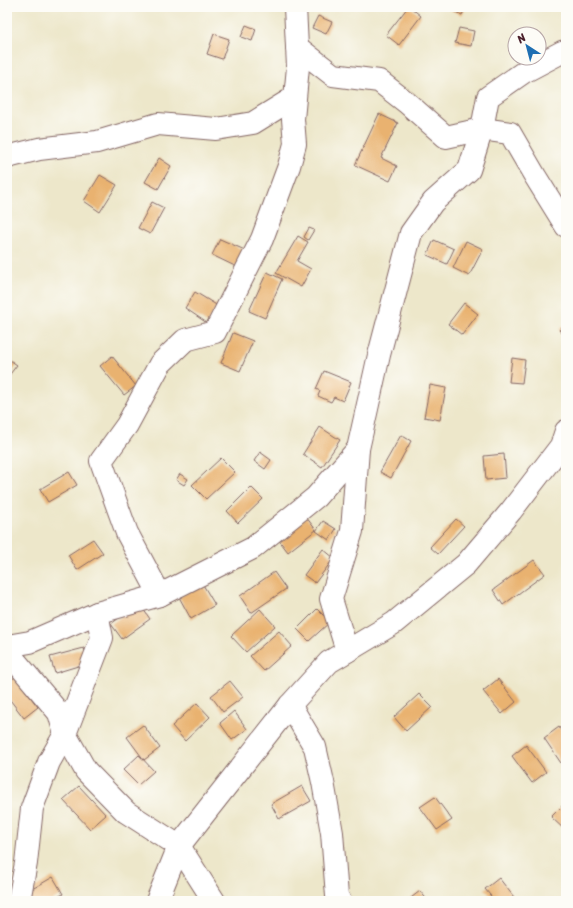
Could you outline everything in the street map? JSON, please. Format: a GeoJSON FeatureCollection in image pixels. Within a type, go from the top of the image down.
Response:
{"type":"FeatureCollection","features":[{"type":"Feature","properties":{"kind":"street"},"geometry":{"type":"LineString","coordinates":[[160,595],[127,533],[101,461],[127,425],[160,364],[185,340],[215,332],[262,239],[289,166],[295,144],[293,119],[298,67],[295,7]]}},
{"type":"Feature","properties":{"kind":"street"},"geometry":{"type":"LineString","coordinates":[[297,47],[333,75],[379,81],[406,102],[446,137],[482,129],[510,133],[566,226]]}},
{"type":"Feature","properties":{"kind":"street"},"geometry":{"type":"LineString","coordinates":[[347,651],[330,599],[352,532],[358,449],[379,355],[411,233],[433,202],[468,170],[482,129],[488,96],[524,72],[566,50]]}},
{"type":"Feature","properties":{"kind":"street"},"geometry":{"type":"LineString","coordinates":[[7,157],[39,149],[97,142],[158,124],[216,129],[252,123],[295,98]]}},
{"type":"Feature","properties":{"kind":"street"},"geometry":{"type":"LineString","coordinates":[[157,901],[179,846],[290,705],[329,662],[394,623],[466,564],[511,511],[561,446],[566,431]]}},
{"type":"Feature","properties":{"kind":"street"},"geometry":{"type":"LineString","coordinates":[[7,646],[30,642],[97,613],[160,595],[253,548],[316,497],[358,449]]}},
{"type":"Feature","properties":{"kind":"street"},"geometry":{"type":"LineString","coordinates":[[19,901],[26,863],[32,808],[49,762],[65,734],[102,638],[97,613]]}},
{"type":"Feature","properties":{"kind":"street"},"geometry":{"type":"LineString","coordinates":[[7,651],[59,713],[65,734],[86,771],[126,812],[179,846],[214,901]]}},
{"type":"Feature","properties":{"kind":"street"},"geometry":{"type":"LineString","coordinates":[[290,705],[315,747],[332,833],[337,896],[340,901]]}},
{"type":"Feature","properties":{"kind":"building"},"geometry":{"type":"Polygon","coordinates":[[[408,7],[421,16],[399,45],[386,35],[408,7]]]}},
{"type":"Feature","properties":{"kind":"building"},"geometry":{"type":"Polygon","coordinates":[[[444,7],[466,7],[462,15],[444,7]]]}},
{"type":"Feature","properties":{"kind":"building"},"geometry":{"type":"Polygon","coordinates":[[[318,16],[332,22],[326,34],[312,28],[318,16]]]}},
{"type":"Feature","properties":{"kind":"building"},"geometry":{"type":"Polygon","coordinates":[[[246,25],[256,29],[252,41],[241,37],[246,25]]]}},
{"type":"Feature","properties":{"kind":"building"},"geometry":{"type":"Polygon","coordinates":[[[459,28],[474,31],[471,46],[455,43],[459,28]]]}},
{"type":"Feature","properties":{"kind":"building"},"geometry":{"type":"Polygon","coordinates":[[[214,34],[229,39],[222,59],[207,54],[214,34]]]}},
{"type":"Feature","properties":{"kind":"building"},"geometry":{"type":"Polygon","coordinates":[[[379,114],[398,123],[381,158],[397,166],[390,181],[355,165],[379,114]]]}},
{"type":"Feature","properties":{"kind":"building"},"geometry":{"type":"Polygon","coordinates":[[[159,158],[171,166],[158,189],[145,182],[159,158]]]}},
{"type":"Feature","properties":{"kind":"building"},"geometry":{"type":"Polygon","coordinates":[[[100,175],[117,185],[100,212],[84,201],[100,175]]]}},
{"type":"Feature","properties":{"kind":"building"},"geometry":{"type":"Polygon","coordinates":[[[152,202],[164,208],[150,234],[138,228],[152,202]]]}},
{"type":"Feature","properties":{"kind":"building"},"geometry":{"type":"Polygon","coordinates":[[[309,228],[314,230],[308,240],[304,237],[309,228]]]}},
{"type":"Feature","properties":{"kind":"building"},"geometry":{"type":"Polygon","coordinates":[[[298,236],[308,242],[297,261],[311,269],[301,287],[276,273],[298,236]]]}},
{"type":"Feature","properties":{"kind":"building"},"geometry":{"type":"Polygon","coordinates":[[[220,239],[247,251],[239,268],[212,255],[220,239]]]}},
{"type":"Feature","properties":{"kind":"building"},"geometry":{"type":"Polygon","coordinates":[[[434,240],[454,249],[447,264],[427,255],[434,240]]]}},
{"type":"Feature","properties":{"kind":"building"},"geometry":{"type":"Polygon","coordinates":[[[466,241],[483,249],[469,276],[453,268],[466,241]]]}},
{"type":"Feature","properties":{"kind":"building"},"geometry":{"type":"Polygon","coordinates":[[[267,272],[282,279],[265,318],[249,311],[267,272]]]}},
{"type":"Feature","properties":{"kind":"building"},"geometry":{"type":"Polygon","coordinates":[[[195,292],[218,306],[207,323],[185,308],[195,292]]]}},
{"type":"Feature","properties":{"kind":"building"},"geometry":{"type":"Polygon","coordinates":[[[464,303],[478,314],[462,335],[448,324],[464,303]]]}},
{"type":"Feature","properties":{"kind":"building"},"geometry":{"type":"Polygon","coordinates":[[[566,323],[566,337],[559,330],[566,323]]]}},
{"type":"Feature","properties":{"kind":"building"},"geometry":{"type":"Polygon","coordinates":[[[233,333],[253,341],[240,371],[221,363],[233,333]]]}},
{"type":"Feature","properties":{"kind":"building"},"geometry":{"type":"Polygon","coordinates":[[[112,356],[136,386],[124,395],[100,366],[112,356]]]}},
{"type":"Feature","properties":{"kind":"building"},"geometry":{"type":"Polygon","coordinates":[[[7,358],[17,365],[7,378],[7,358]]]}},
{"type":"Feature","properties":{"kind":"building"},"geometry":{"type":"Polygon","coordinates":[[[512,358],[525,360],[522,383],[509,382],[512,358]]]}},
{"type":"Feature","properties":{"kind":"building"},"geometry":{"type":"Polygon","coordinates":[[[324,371],[351,382],[343,401],[334,397],[331,402],[318,396],[320,391],[316,389],[324,371]]]}},
{"type":"Feature","properties":{"kind":"building"},"geometry":{"type":"Polygon","coordinates":[[[430,385],[446,388],[440,420],[424,417],[430,385]]]}},
{"type":"Feature","properties":{"kind":"building"},"geometry":{"type":"Polygon","coordinates":[[[320,427],[340,440],[322,467],[303,454],[320,427]]]}},
{"type":"Feature","properties":{"kind":"building"},"geometry":{"type":"Polygon","coordinates":[[[401,435],[411,441],[391,478],[380,472],[401,435]]]}},
{"type":"Feature","properties":{"kind":"building"},"geometry":{"type":"Polygon","coordinates":[[[260,452],[271,460],[265,469],[254,461],[260,452]]]}},
{"type":"Feature","properties":{"kind":"building"},"geometry":{"type":"Polygon","coordinates":[[[504,454],[506,478],[486,480],[484,456],[504,454]]]}},
{"type":"Feature","properties":{"kind":"building"},"geometry":{"type":"Polygon","coordinates":[[[221,458],[235,472],[206,499],[192,485],[221,458]]]}},
{"type":"Feature","properties":{"kind":"building"},"geometry":{"type":"Polygon","coordinates":[[[69,472],[77,485],[48,502],[40,489],[69,472]]]}},
{"type":"Feature","properties":{"kind":"building"},"geometry":{"type":"Polygon","coordinates":[[[180,474],[188,479],[184,485],[176,480],[180,474]]]}},
{"type":"Feature","properties":{"kind":"building"},"geometry":{"type":"Polygon","coordinates":[[[251,487],[263,499],[238,523],[227,511],[251,487]]]}},
{"type":"Feature","properties":{"kind":"building"},"geometry":{"type":"Polygon","coordinates":[[[306,517],[316,530],[288,552],[278,539],[306,517]]]}},
{"type":"Feature","properties":{"kind":"building"},"geometry":{"type":"Polygon","coordinates":[[[456,519],[464,526],[438,554],[430,547],[456,519]]]}},
{"type":"Feature","properties":{"kind":"building"},"geometry":{"type":"Polygon","coordinates":[[[323,521],[336,529],[329,540],[316,531],[323,521]]]}},
{"type":"Feature","properties":{"kind":"building"},"geometry":{"type":"Polygon","coordinates":[[[93,539],[103,553],[77,570],[68,555],[93,539]]]}},
{"type":"Feature","properties":{"kind":"building"},"geometry":{"type":"Polygon","coordinates":[[[323,549],[334,558],[315,583],[304,575],[323,549]]]}},
{"type":"Feature","properties":{"kind":"building"},"geometry":{"type":"Polygon","coordinates":[[[534,560],[545,574],[503,605],[493,590],[534,560]]]}},
{"type":"Feature","properties":{"kind":"building"},"geometry":{"type":"Polygon","coordinates":[[[274,572],[286,589],[251,613],[240,596],[274,572]]]}},
{"type":"Feature","properties":{"kind":"building"},"geometry":{"type":"Polygon","coordinates":[[[202,583],[215,605],[191,619],[179,597],[202,583]]]}},
{"type":"Feature","properties":{"kind":"building"},"geometry":{"type":"Polygon","coordinates":[[[139,603],[150,619],[122,639],[111,624],[139,603]]]}},
{"type":"Feature","properties":{"kind":"building"},"geometry":{"type":"Polygon","coordinates":[[[260,609],[275,626],[246,652],[231,636],[260,609]]]}},
{"type":"Feature","properties":{"kind":"building"},"geometry":{"type":"Polygon","coordinates":[[[317,609],[330,622],[309,641],[297,629],[317,609]]]}},
{"type":"Feature","properties":{"kind":"building"},"geometry":{"type":"Polygon","coordinates":[[[279,631],[292,646],[264,671],[250,656],[279,631]]]}},
{"type":"Feature","properties":{"kind":"building"},"geometry":{"type":"Polygon","coordinates":[[[84,648],[88,663],[55,673],[50,657],[84,648]]]}},
{"type":"Feature","properties":{"kind":"building"},"geometry":{"type":"Polygon","coordinates":[[[15,677],[38,707],[24,718],[7,696],[7,683],[15,677]]]}},
{"type":"Feature","properties":{"kind":"building"},"geometry":{"type":"Polygon","coordinates":[[[498,679],[516,702],[502,714],[483,691],[498,679]]]}},
{"type":"Feature","properties":{"kind":"building"},"geometry":{"type":"Polygon","coordinates":[[[230,681],[243,697],[223,712],[211,696],[230,681]]]}},
{"type":"Feature","properties":{"kind":"building"},"geometry":{"type":"Polygon","coordinates":[[[419,694],[432,707],[406,731],[394,717],[419,694]]]}},
{"type":"Feature","properties":{"kind":"building"},"geometry":{"type":"Polygon","coordinates":[[[197,703],[210,717],[185,741],[172,726],[197,703]]]}},
{"type":"Feature","properties":{"kind":"building"},"geometry":{"type":"Polygon","coordinates":[[[234,711],[247,729],[232,740],[220,723],[234,711]]]}},
{"type":"Feature","properties":{"kind":"building"},"geometry":{"type":"Polygon","coordinates":[[[143,725],[160,748],[144,760],[127,737],[143,725]]]}},
{"type":"Feature","properties":{"kind":"building"},"geometry":{"type":"Polygon","coordinates":[[[559,727],[566,738],[565,769],[544,738],[559,727]]]}},
{"type":"Feature","properties":{"kind":"building"},"geometry":{"type":"Polygon","coordinates":[[[526,745],[546,772],[532,783],[512,756],[526,745]]]}},
{"type":"Feature","properties":{"kind":"building"},"geometry":{"type":"Polygon","coordinates":[[[139,755],[154,771],[138,785],[123,770],[139,755]]]}},
{"type":"Feature","properties":{"kind":"building"},"geometry":{"type":"Polygon","coordinates":[[[79,786],[106,815],[90,829],[63,800],[79,786]]]}},
{"type":"Feature","properties":{"kind":"building"},"geometry":{"type":"Polygon","coordinates":[[[302,786],[311,801],[279,819],[271,804],[302,786]]]}},
{"type":"Feature","properties":{"kind":"building"},"geometry":{"type":"Polygon","coordinates":[[[435,797],[452,820],[437,830],[420,807],[435,797]]]}},
{"type":"Feature","properties":{"kind":"building"},"geometry":{"type":"Polygon","coordinates":[[[563,805],[566,808],[566,831],[551,817],[563,805]]]}},
{"type":"Feature","properties":{"kind":"building"},"geometry":{"type":"Polygon","coordinates":[[[53,877],[63,894],[51,901],[32,901],[27,892],[53,877]]]}},
{"type":"Feature","properties":{"kind":"building"},"geometry":{"type":"Polygon","coordinates":[[[499,878],[517,901],[495,901],[485,889],[499,878]]]}},
{"type":"Feature","properties":{"kind":"building"},"geometry":{"type":"Polygon","coordinates":[[[420,891],[428,901],[407,901],[420,891]]]}}]}
